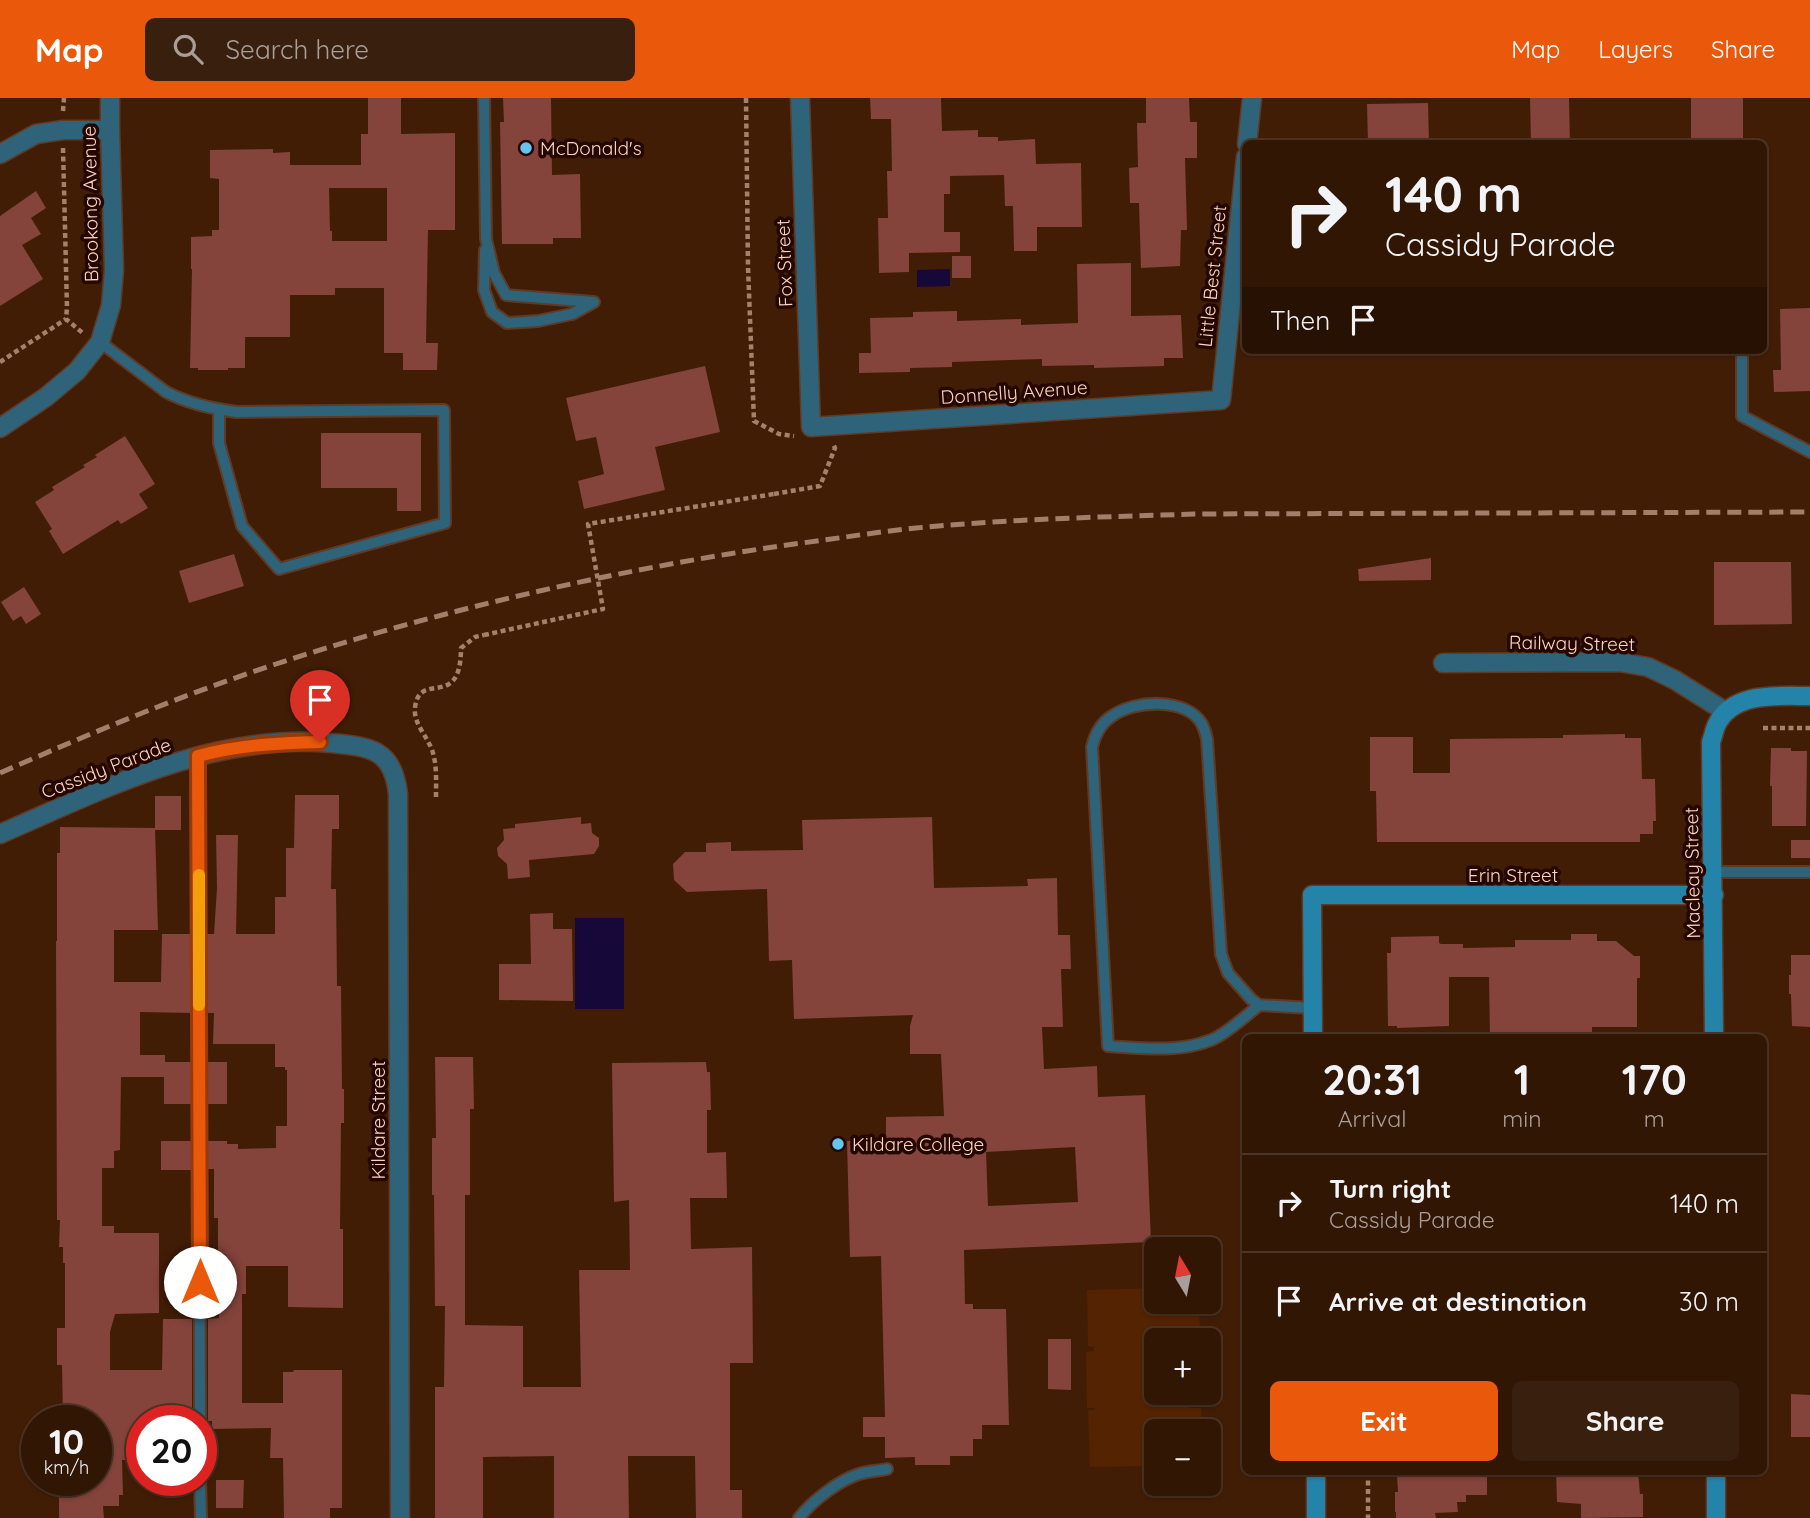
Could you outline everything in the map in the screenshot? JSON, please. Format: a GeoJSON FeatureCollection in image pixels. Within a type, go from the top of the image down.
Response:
{"type":"FeatureCollection","features":[{"type":"Feature","properties":{"kind":"street","name":"Brookong Avenue"},"geometry":{"type":"LineString","coordinates":[[0,428],[46,397],[77,371],[98,344],[111,305],[114,270],[110,98]]}},
{"type":"Feature","properties":{"kind":"street","name":"Fox Street"},"geometry":{"type":"LineString","coordinates":[[800,98],[807,432]]}},
{"type":"Feature","properties":{"kind":"street"},"geometry":{"type":"LineString","coordinates":[[1247,140],[1252,98]]}},
{"type":"Feature","properties":{"kind":"street"},"geometry":{"type":"LineString","coordinates":[[3,147],[36,134],[63,130],[110,130]]}},
{"type":"Feature","properties":{"kind":"street","name":"Little Best Street"},"geometry":{"type":"LineString","coordinates":[[1221,400],[1242,196]]}},
{"type":"Feature","properties":{"kind":"street","name":"Donnelly Avenue"},"geometry":{"type":"LineString","coordinates":[[807,432],[1221,400]]}},
{"type":"Feature","properties":{"kind":"street","name":"Railway Street"},"geometry":{"type":"LineString","coordinates":[[1443,663],[1619,662],[1648,667],[1675,680],[1726,712]]}},
{"type":"Feature","properties":{"kind":"street"},"geometry":{"type":"LineString","coordinates":[[1726,712],[1740,702],[1759,698],[1810,696]]}},
{"type":"Feature","properties":{"kind":"street","name":"Macleay Street"},"geometry":{"type":"LineString","coordinates":[[1714,1034],[1711,742],[1716,725],[1726,712]]}},
{"type":"Feature","properties":{"kind":"street","name":"Cassidy Parade"},"geometry":{"type":"LineString","coordinates":[[0,834],[127,778],[173,762],[224,749],[274,743],[320,742],[356,745]]}},
{"type":"Feature","properties":{"kind":"street","name":"Kildare Street"},"geometry":{"type":"LineString","coordinates":[[356,745],[374,751],[388,762],[396,775],[398,794],[400,1518]]}},
{"type":"Feature","properties":{"kind":"street","name":"Erin Street"},"geometry":{"type":"LineString","coordinates":[[1312,1008],[1312,895],[1714,895]]}},
{"type":"Feature","properties":{"kind":"street"},"geometry":{"type":"LineString","coordinates":[[1312,1008],[1313,1034]]}},
{"type":"Feature","properties":{"kind":"street"},"geometry":{"type":"LineString","coordinates":[[1316,1475],[1316,1518]]}},
{"type":"Feature","properties":{"kind":"street"},"geometry":{"type":"LineString","coordinates":[[1716,1475],[1716,1518]]}},
{"type":"Feature","properties":{"kind":"lane"},"geometry":{"type":"LineString","coordinates":[[484,98],[484,290],[492,312],[507,323],[538,321],[572,314],[594,303],[506,295],[494,273],[486,239]]}},
{"type":"Feature","properties":{"kind":"lane"},"geometry":{"type":"LineString","coordinates":[[98,344],[166,392],[219,410],[444,410],[445,523],[279,569],[242,526],[219,443],[219,410]]}},
{"type":"Feature","properties":{"kind":"lane"},"geometry":{"type":"LineString","coordinates":[[1742,354],[1742,416],[1810,452]]}},
{"type":"Feature","properties":{"kind":"lane"},"geometry":{"type":"LineString","coordinates":[[1259,1005],[1213,1040],[1190,1046],[1155,1049],[1108,1046],[1092,747],[1095,735],[1110,717],[1121,711],[1142,704],[1174,706],[1189,712],[1201,723],[1208,739],[1221,954],[1228,973],[1259,1005],[1312,1008]]}},
{"type":"Feature","properties":{"kind":"lane"},"geometry":{"type":"LineString","coordinates":[[198,756],[200,1405]]}},
{"type":"Feature","properties":{"kind":"lane"},"geometry":{"type":"LineString","coordinates":[[1713,872],[1810,872]]}},
{"type":"Feature","properties":{"kind":"lane"},"geometry":{"type":"LineString","coordinates":[[799,1518],[841,1482],[858,1474],[887,1469]]}},
{"type":"Feature","properties":{"kind":"lane"},"geometry":{"type":"LineString","coordinates":[[200,1496],[201,1518]]}},
{"type":"Feature","properties":{"kind":"path"},"geometry":{"type":"LineString","coordinates":[[64,98],[66,319]]}},
{"type":"Feature","properties":{"kind":"path"},"geometry":{"type":"LineString","coordinates":[[746,98],[748,267],[754,421],[779,434],[807,432]]}},
{"type":"Feature","properties":{"kind":"path"},"geometry":{"type":"LineString","coordinates":[[66,319],[98,344]]}},
{"type":"Feature","properties":{"kind":"path"},"geometry":{"type":"LineString","coordinates":[[0,362],[66,319]]}},
{"type":"Feature","properties":{"kind":"path"},"geometry":{"type":"LineString","coordinates":[[436,797],[433,751],[420,727],[415,709],[421,692],[451,684],[460,668],[461,648],[475,637],[603,609],[589,524],[820,486],[835,448],[827,441]]}},
{"type":"Feature","properties":{"kind":"path"},"geometry":{"type":"LineString","coordinates":[[1763,728],[1810,728]]}},
{"type":"Feature","properties":{"kind":"path"},"geometry":{"type":"LineString","coordinates":[[1368,1475],[1368,1518]]}},
{"type":"Feature","properties":{"kind":"shaded area"},"geometry":{"type":"Polygon","coordinates":[[[950,269],[950,286],[917,287],[917,270],[950,269]]]}},
{"type":"Feature","properties":{"kind":"shaded area"},"geometry":{"type":"Polygon","coordinates":[[[575,918],[624,918],[624,1009],[575,1009],[575,918]]]}},
{"type":"Feature","properties":{"kind":"shaded area"},"geometry":{"type":"Polygon","coordinates":[[[1144,1288],[1144,1314],[1199,1314],[1200,1328],[1144,1328],[1144,1405],[1199,1405],[1189,1408],[1201,1408],[1201,1419],[1144,1419],[1144,1466],[1090,1467],[1088,1410],[1095,1408],[1087,1408],[1086,1352],[1094,1351],[1094,1347],[1088,1346],[1087,1290],[1144,1288]]]}},
{"type":"Feature","properties":{"kind":"building"},"geometry":{"type":"Polygon","coordinates":[[[368,98],[401,98],[401,134],[455,133],[455,230],[428,230],[426,343],[438,343],[437,370],[403,370],[403,353],[384,353],[384,288],[335,288],[335,295],[290,295],[290,337],[245,337],[245,368],[190,368],[191,237],[212,236],[212,230],[219,230],[219,179],[210,178],[210,150],[273,149],[273,153],[290,152],[290,165],[361,165],[361,134],[368,134],[368,98]],[[329,188],[332,241],[387,241],[387,188],[329,188]]]}},
{"type":"Feature","properties":{"kind":"building","name":"McDonald's"},"geometry":{"type":"Polygon","coordinates":[[[503,98],[551,98],[552,175],[580,174],[581,238],[553,238],[553,244],[502,244],[500,122],[504,122],[503,98]]]}},
{"type":"Feature","properties":{"kind":"building"},"geometry":{"type":"Polygon","coordinates":[[[870,98],[941,98],[942,131],[978,130],[978,137],[998,137],[998,141],[1035,139],[1036,164],[1081,163],[1082,227],[1037,227],[1037,251],[1014,251],[1013,206],[1005,206],[1004,175],[950,176],[950,194],[944,194],[944,232],[960,232],[960,252],[909,253],[909,272],[879,273],[878,218],[888,218],[887,171],[892,171],[891,119],[871,119],[870,98]]]}},
{"type":"Feature","properties":{"kind":"building"},"geometry":{"type":"Polygon","coordinates":[[[1146,98],[1189,98],[1190,122],[1197,122],[1197,158],[1185,158],[1187,230],[1181,230],[1180,266],[1141,268],[1139,203],[1130,203],[1129,168],[1138,167],[1137,123],[1146,123],[1146,98]]]}},
{"type":"Feature","properties":{"kind":"building"},"geometry":{"type":"Polygon","coordinates":[[[1530,98],[1569,98],[1570,140],[1531,140],[1530,98]]]}},
{"type":"Feature","properties":{"kind":"building"},"geometry":{"type":"Polygon","coordinates":[[[1691,98],[1743,98],[1743,140],[1691,140],[1691,98]]]}},
{"type":"Feature","properties":{"kind":"building"},"geometry":{"type":"Polygon","coordinates":[[[1428,103],[1429,140],[1368,140],[1367,104],[1428,103]]]}},
{"type":"Feature","properties":{"kind":"building"},"geometry":{"type":"Polygon","coordinates":[[[36,191],[46,208],[31,218],[41,234],[22,245],[43,279],[0,306],[0,216],[36,191]]]}},
{"type":"Feature","properties":{"kind":"building"},"geometry":{"type":"Polygon","coordinates":[[[952,256],[971,256],[971,278],[952,278],[952,256]]]}},
{"type":"Feature","properties":{"kind":"building"},"geometry":{"type":"Polygon","coordinates":[[[1131,263],[1131,316],[1181,315],[1183,358],[1164,358],[1164,366],[1042,366],[1042,359],[952,362],[952,367],[910,368],[910,372],[859,373],[859,353],[871,353],[870,318],[913,317],[913,312],[957,311],[957,321],[1021,319],[1021,325],[1078,323],[1077,264],[1131,263]]]}},
{"type":"Feature","properties":{"kind":"building"},"geometry":{"type":"Polygon","coordinates":[[[1810,308],[1810,391],[1774,392],[1773,370],[1781,370],[1780,309],[1810,308]]]}},
{"type":"Feature","properties":{"kind":"building"},"geometry":{"type":"Polygon","coordinates":[[[705,366],[720,432],[655,447],[665,490],[584,509],[578,481],[604,474],[596,437],[576,441],[566,398],[705,366]]]}},
{"type":"Feature","properties":{"kind":"building"},"geometry":{"type":"Polygon","coordinates":[[[321,433],[421,433],[421,511],[397,511],[397,488],[321,488],[321,433]]]}},
{"type":"Feature","properties":{"kind":"building"},"geometry":{"type":"Polygon","coordinates":[[[125,436],[155,484],[139,494],[148,508],[121,524],[118,520],[63,554],[49,531],[52,529],[35,502],[54,490],[52,487],[85,467],[83,465],[97,457],[95,455],[125,436]]]}},
{"type":"Feature","properties":{"kind":"building"},"geometry":{"type":"Polygon","coordinates":[[[234,554],[244,586],[189,603],[179,571],[234,554]]]}},
{"type":"Feature","properties":{"kind":"building"},"geometry":{"type":"Polygon","coordinates":[[[1431,558],[1431,580],[1359,581],[1358,569],[1431,558]]]}},
{"type":"Feature","properties":{"kind":"building"},"geometry":{"type":"Polygon","coordinates":[[[1714,562],[1791,562],[1792,624],[1714,625],[1714,562]]]}},
{"type":"Feature","properties":{"kind":"building"},"geometry":{"type":"Polygon","coordinates":[[[24,587],[41,614],[26,624],[21,616],[13,621],[1,602],[24,587]]]}},
{"type":"Feature","properties":{"kind":"building"},"geometry":{"type":"Polygon","coordinates":[[[1625,734],[1625,738],[1641,738],[1642,779],[1655,779],[1656,821],[1653,821],[1653,834],[1640,834],[1640,842],[1377,842],[1376,791],[1370,791],[1370,737],[1413,737],[1413,773],[1450,773],[1450,739],[1563,738],[1563,735],[1625,734]]]}},
{"type":"Feature","properties":{"kind":"building"},"geometry":{"type":"Polygon","coordinates":[[[1771,748],[1807,751],[1806,826],[1772,826],[1771,748]]]}},
{"type":"Feature","properties":{"kind":"building"},"geometry":{"type":"Polygon","coordinates":[[[295,795],[339,795],[339,829],[332,829],[331,889],[336,889],[337,986],[341,986],[344,1089],[340,1229],[343,1229],[343,1308],[288,1307],[288,1266],[246,1266],[246,1294],[242,1294],[242,1403],[283,1403],[283,1372],[342,1370],[342,1508],[330,1508],[330,1518],[284,1518],[283,1458],[270,1458],[271,1428],[217,1429],[217,1405],[208,1405],[208,1319],[219,1318],[219,1266],[218,1218],[214,1218],[214,1169],[207,1169],[207,1141],[227,1141],[227,1144],[238,1144],[238,1149],[276,1148],[276,1126],[287,1126],[287,1070],[285,1067],[275,1067],[275,1044],[213,1044],[214,1013],[207,1013],[206,934],[214,934],[216,835],[238,835],[236,934],[275,934],[275,897],[286,897],[286,848],[294,848],[295,795]]]}},
{"type":"Feature","properties":{"kind":"building"},"geometry":{"type":"Polygon","coordinates":[[[155,796],[181,796],[181,830],[155,830],[155,796]]]}},
{"type":"Feature","properties":{"kind":"building"},"geometry":{"type":"Polygon","coordinates":[[[581,817],[581,824],[591,823],[592,833],[599,838],[599,846],[594,854],[529,860],[530,877],[508,879],[507,864],[498,856],[497,848],[504,840],[503,829],[515,828],[515,824],[581,817]]]}},
{"type":"Feature","properties":{"kind":"building"},"geometry":{"type":"Polygon","coordinates":[[[932,817],[934,888],[1028,886],[1027,879],[1057,878],[1058,935],[1070,935],[1071,969],[1061,969],[1063,1027],[1042,1027],[1044,1069],[1097,1066],[1098,1097],[1145,1095],[1151,1237],[1144,1237],[1144,1242],[964,1250],[965,1304],[973,1304],[973,1309],[1006,1309],[1009,1425],[982,1425],[982,1439],[973,1439],[973,1456],[950,1456],[950,1465],[915,1465],[915,1457],[885,1458],[885,1437],[863,1437],[863,1417],[885,1417],[881,1256],[850,1257],[847,1141],[886,1139],[886,1117],[944,1116],[941,1054],[910,1054],[910,1026],[913,1015],[794,1019],[792,960],[769,961],[767,889],[687,892],[674,880],[673,864],[685,852],[706,852],[706,843],[731,842],[731,851],[803,850],[802,820],[932,817]],[[1075,1147],[986,1152],[988,1206],[1078,1202],[1075,1147]]]}},
{"type":"Feature","properties":{"kind":"building"},"geometry":{"type":"Polygon","coordinates":[[[60,827],[155,828],[158,930],[114,930],[114,982],[161,982],[162,934],[191,934],[191,1013],[140,1012],[140,1055],[165,1055],[165,1062],[191,1062],[191,1104],[164,1104],[164,1077],[121,1077],[120,1150],[114,1151],[114,1168],[102,1168],[102,1226],[114,1226],[114,1233],[159,1233],[159,1313],[115,1314],[110,1332],[110,1370],[162,1370],[163,1319],[192,1319],[192,1405],[126,1405],[126,1460],[122,1460],[123,1495],[119,1495],[119,1506],[103,1506],[104,1518],[59,1518],[59,1496],[112,1496],[112,1405],[63,1405],[62,1365],[57,1365],[57,1328],[65,1328],[65,1263],[63,1247],[59,1247],[60,1220],[57,1220],[56,941],[57,853],[60,853],[60,827]]]}},
{"type":"Feature","properties":{"kind":"building"},"geometry":{"type":"Polygon","coordinates":[[[1791,840],[1810,840],[1810,858],[1791,858],[1791,840]]]}},
{"type":"Feature","properties":{"kind":"building"},"geometry":{"type":"Polygon","coordinates":[[[553,913],[553,929],[572,929],[573,1001],[499,1000],[499,964],[531,964],[530,914],[553,913]]]}},
{"type":"Feature","properties":{"kind":"building"},"geometry":{"type":"Polygon","coordinates":[[[1571,934],[1597,934],[1597,941],[1616,941],[1634,956],[1640,956],[1637,1027],[1592,1027],[1592,1034],[1490,1034],[1489,977],[1449,977],[1449,1026],[1388,1026],[1387,953],[1391,953],[1391,937],[1439,936],[1441,944],[1463,944],[1463,948],[1515,947],[1515,940],[1571,940],[1571,934]]]}},
{"type":"Feature","properties":{"kind":"building"},"geometry":{"type":"Polygon","coordinates":[[[1791,955],[1810,955],[1810,1027],[1792,1026],[1789,994],[1791,955]]]}},
{"type":"Feature","properties":{"kind":"building"},"geometry":{"type":"Polygon","coordinates":[[[435,1057],[473,1057],[474,1109],[470,1109],[470,1195],[465,1195],[465,1325],[523,1326],[523,1387],[581,1387],[579,1270],[630,1270],[629,1200],[614,1202],[612,1063],[706,1062],[707,1072],[710,1072],[711,1110],[707,1110],[707,1153],[726,1152],[727,1198],[690,1198],[691,1249],[752,1247],[753,1363],[730,1363],[730,1490],[742,1490],[742,1518],[696,1518],[695,1456],[628,1456],[629,1518],[554,1518],[554,1456],[483,1457],[483,1518],[435,1518],[435,1387],[444,1387],[445,1306],[435,1306],[432,1138],[436,1138],[435,1057]]]}},
{"type":"Feature","properties":{"kind":"building"},"geometry":{"type":"Polygon","coordinates":[[[207,1062],[227,1062],[227,1104],[207,1104],[207,1062]]]}},
{"type":"Feature","properties":{"kind":"building"},"geometry":{"type":"Polygon","coordinates":[[[161,1141],[191,1141],[191,1170],[161,1170],[161,1141]]]}},
{"type":"Feature","properties":{"kind":"building"},"geometry":{"type":"Polygon","coordinates":[[[1048,1339],[1071,1339],[1071,1390],[1048,1389],[1048,1339]]]}},
{"type":"Feature","properties":{"kind":"building"},"geometry":{"type":"Polygon","coordinates":[[[1791,1394],[1810,1395],[1810,1437],[1791,1437],[1791,1394]]]}},
{"type":"Feature","properties":{"kind":"building"},"geometry":{"type":"Polygon","coordinates":[[[1397,1475],[1487,1475],[1487,1495],[1466,1495],[1466,1502],[1457,1502],[1458,1512],[1435,1513],[1436,1518],[1396,1518],[1397,1475]]]}},
{"type":"Feature","properties":{"kind":"building"},"geometry":{"type":"Polygon","coordinates":[[[1556,1475],[1638,1475],[1640,1494],[1643,1494],[1643,1517],[1581,1518],[1581,1504],[1557,1502],[1556,1475]]]}},
{"type":"Feature","properties":{"kind":"building"},"geometry":{"type":"Polygon","coordinates":[[[217,1480],[244,1480],[243,1508],[216,1508],[217,1480]]]}},
{"type":"Feature","properties":{"kind":"railway"},"geometry":{"type":"LineString","coordinates":[[0,773],[206,688],[339,644],[467,608],[597,578],[794,544],[951,525],[1194,514],[1810,512]]}},
{"type":"Feature","properties":{"kind":"slow traffic"},"geometry":{"type":"LineString","coordinates":[[199,875],[199,1005]]}},
{"type":"Feature","properties":{"kind":"place","name":"McDonald's"},"geometry":{"type":"Point","coordinates":[526,148]}},
{"type":"Feature","properties":{"kind":"place","name":"Kildare College"},"geometry":{"type":"Point","coordinates":[838,1144]}},
{"type":"Feature","properties":{"kind":"route"},"geometry":{"type":"LineString","coordinates":[[200,1282],[198,756],[224,749],[274,743],[320,742]]}}]}
